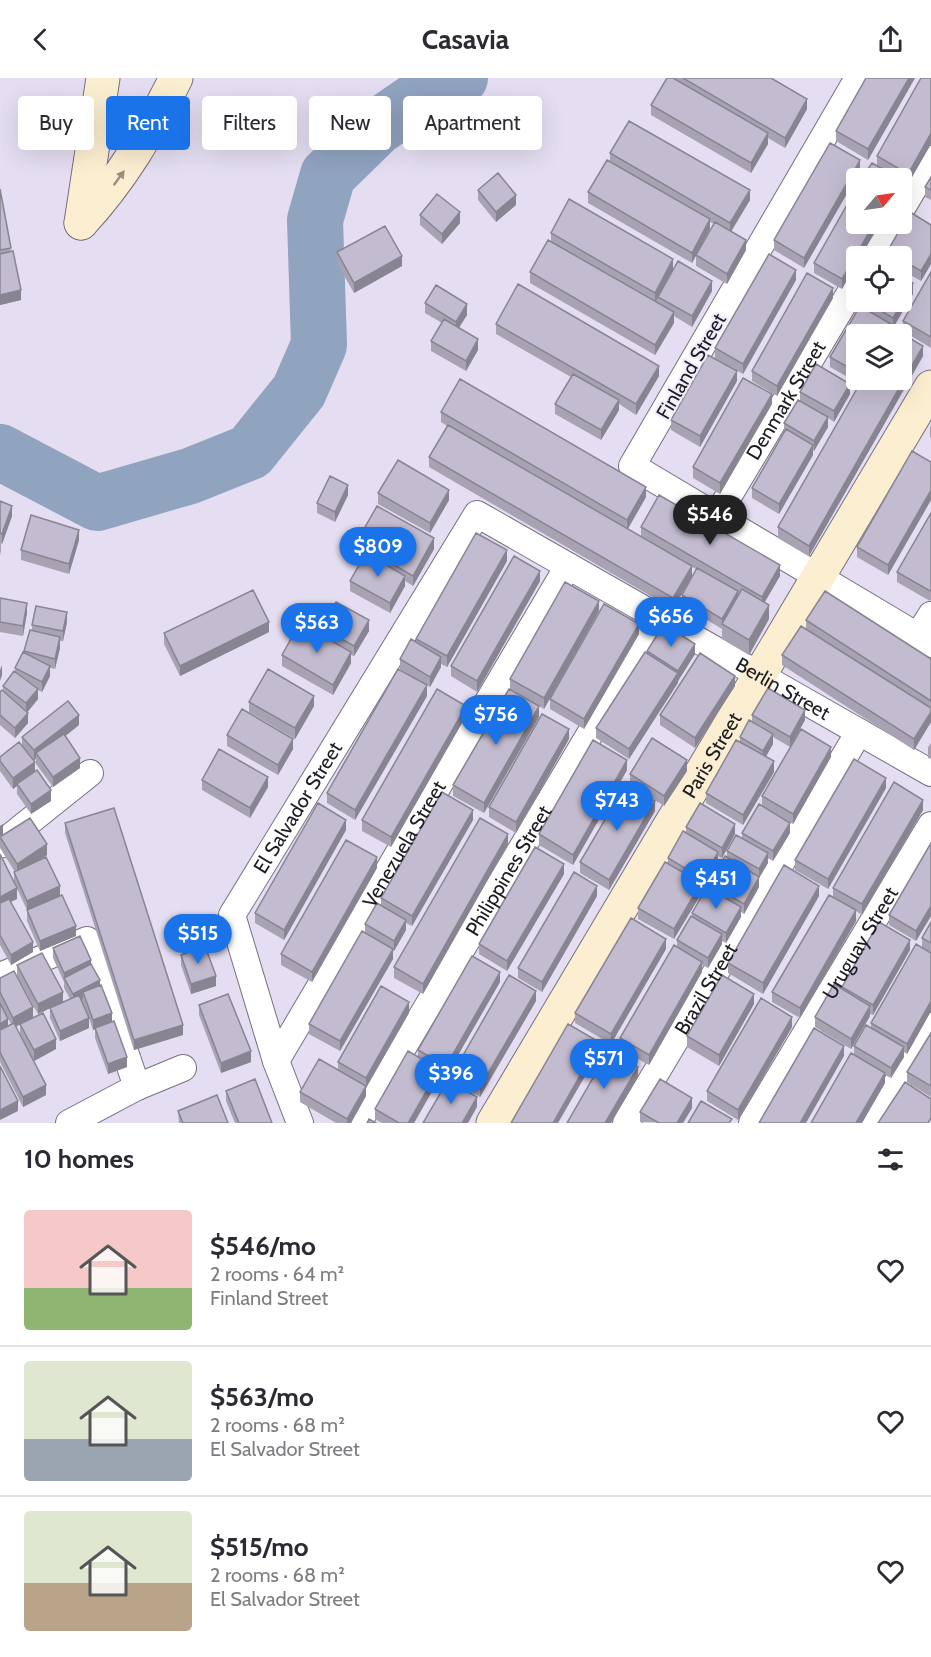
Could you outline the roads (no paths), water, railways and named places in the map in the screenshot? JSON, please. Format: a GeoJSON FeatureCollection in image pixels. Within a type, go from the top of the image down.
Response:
{"type":"FeatureCollection","features":[{"type":"Feature","properties":{"kind":"street"},"geometry":{"type":"LineString","coordinates":[[103,78],[81,223],[105,197],[125,169],[176,78]]}},
{"type":"Feature","properties":{"kind":"street","name":"Finland Street"},"geometry":{"type":"LineString","coordinates":[[858,78],[632,466],[818,577],[927,632]]}},
{"type":"Feature","properties":{"kind":"street"},"geometry":{"type":"LineString","coordinates":[[912,191],[931,159]]}},
{"type":"Feature","properties":{"kind":"street","name":"Denmark Street"},"geometry":{"type":"LineString","coordinates":[[716,517],[846,300]]}},
{"type":"Feature","properties":{"kind":"street","name":"Paris Street"},"geometry":{"type":"LineString","coordinates":[[493,1123],[931,387]]}},
{"type":"Feature","properties":{"kind":"street","name":"Berlin Street"},"geometry":{"type":"LineString","coordinates":[[477,514],[931,773]]}},
{"type":"Feature","properties":{"kind":"street","name":"El Salvador Street"},"geometry":{"type":"LineString","coordinates":[[300,1123],[276,1061],[232,915],[477,514]]}},
{"type":"Feature","properties":{"kind":"street","name":"Venezuela Street"},"geometry":{"type":"LineString","coordinates":[[276,1061],[568,566]]}},
{"type":"Feature","properties":{"kind":"street","name":"Philippines Street"},"geometry":{"type":"LineString","coordinates":[[358,1123],[659,618]]}},
{"type":"Feature","properties":{"kind":"street","name":"Brazil Street"},"geometry":{"type":"LineString","coordinates":[[626,1123],[859,732]]}},
{"type":"Feature","properties":{"kind":"street"},"geometry":{"type":"LineString","coordinates":[[0,845],[90,773]]}},
{"type":"Feature","properties":{"kind":"street","name":"Uruguay Street"},"geometry":{"type":"LineString","coordinates":[[752,1123],[931,825]]}},
{"type":"Feature","properties":{"kind":"street"},"geometry":{"type":"LineString","coordinates":[[0,976],[87,940],[137,1087]]}},
{"type":"Feature","properties":{"kind":"street"},"geometry":{"type":"LineString","coordinates":[[873,1123],[931,1026]]}},
{"type":"Feature","properties":{"kind":"street"},"geometry":{"type":"LineString","coordinates":[[69,1123],[137,1087],[183,1068]]}},
{"type":"Feature","properties":{"kind":"waterway"},"geometry":{"type":"LineString","coordinates":[[0,452],[97,503],[190,476],[250,452],[299,391],[319,345],[315,220],[328,175],[376,128],[427,93],[460,78]]}}]}
